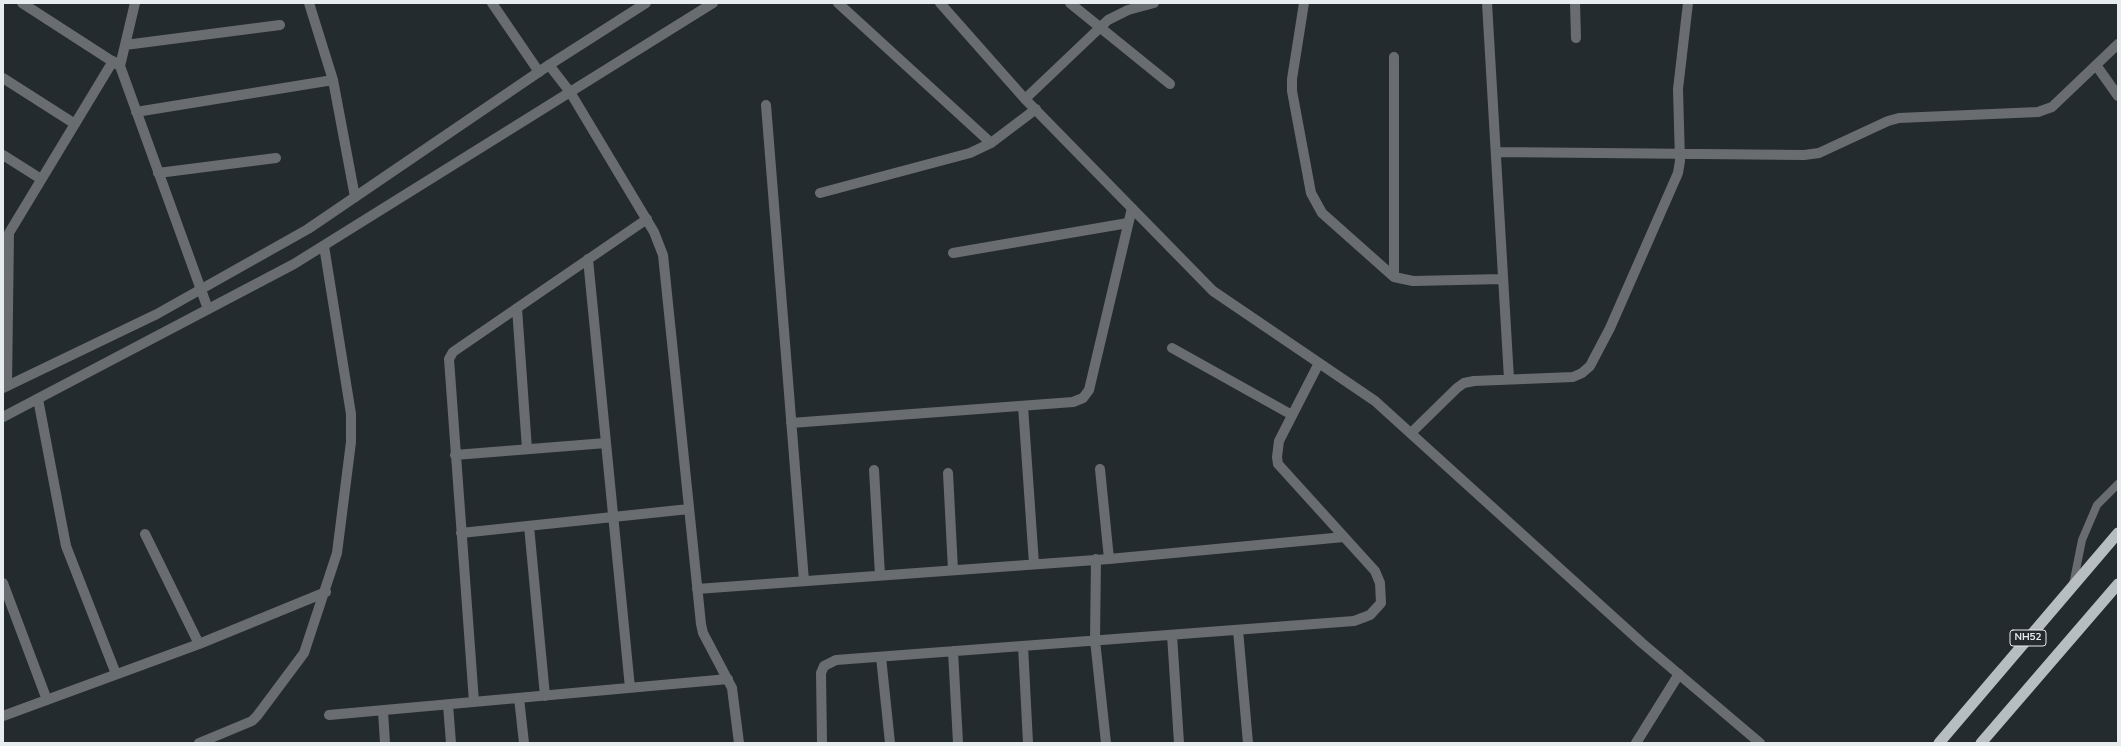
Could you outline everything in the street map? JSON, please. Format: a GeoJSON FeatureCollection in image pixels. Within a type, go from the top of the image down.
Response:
{"type":"FeatureCollection","features":[{"type":"Feature","properties":{"kind":"highway","name":"NH52"},"geometry":{"type":"LineString","coordinates":[[1939,743],[2118,533]]}},
{"type":"Feature","properties":{"kind":"highway","name":"NH52"},"geometry":{"type":"LineString","coordinates":[[1981,743],[2118,584]]}},
{"type":"Feature","properties":{"kind":"street"},"geometry":{"type":"LineString","coordinates":[[22,3],[116,63],[136,112],[208,309]]}},
{"type":"Feature","properties":{"kind":"street"},"geometry":{"type":"LineString","coordinates":[[134,3],[125,45],[116,63],[6,231],[5,387],[157,314],[308,229],[549,65],[646,3]]}},
{"type":"Feature","properties":{"kind":"street"},"geometry":{"type":"LineString","coordinates":[[309,3],[333,80],[355,198]]}},
{"type":"Feature","properties":{"kind":"street"},"geometry":{"type":"LineString","coordinates":[[492,3],[539,72]]}},
{"type":"Feature","properties":{"kind":"street"},"geometry":{"type":"LineString","coordinates":[[3,417],[294,264],[713,3]]}},
{"type":"Feature","properties":{"kind":"street"},"geometry":{"type":"LineString","coordinates":[[838,3],[991,143]]}},
{"type":"Feature","properties":{"kind":"street"},"geometry":{"type":"LineString","coordinates":[[940,3],[1026,99],[1213,291],[1375,401],[1679,674],[1760,743]]}},
{"type":"Feature","properties":{"kind":"street"},"geometry":{"type":"LineString","coordinates":[[1070,3],[1170,84]]}},
{"type":"Feature","properties":{"kind":"street"},"geometry":{"type":"LineString","coordinates":[[1026,99],[1100,28],[1118,14],[1136,5],[1154,3]]}},
{"type":"Feature","properties":{"kind":"street"},"geometry":{"type":"LineString","coordinates":[[1304,3],[1292,79],[1294,107],[1311,193],[1322,213],[1394,277],[1413,281],[1503,279]]}},
{"type":"Feature","properties":{"kind":"street"},"geometry":{"type":"LineString","coordinates":[[1487,3],[1509,379]]}},
{"type":"Feature","properties":{"kind":"street"},"geometry":{"type":"LineString","coordinates":[[1575,3],[1576,38]]}},
{"type":"Feature","properties":{"kind":"street"},"geometry":{"type":"LineString","coordinates":[[1411,433],[1464,383],[1509,379],[1573,377],[1582,373],[1590,366],[1605,338],[1674,184],[1679,167],[1678,89],[1688,3]]}},
{"type":"Feature","properties":{"kind":"street"},"geometry":{"type":"LineString","coordinates":[[125,45],[280,25]]}},
{"type":"Feature","properties":{"kind":"street"},"geometry":{"type":"LineString","coordinates":[[1496,152],[1679,152],[1804,155],[1832,148],[1888,121],[1899,118],[2038,112],[2052,107],[2118,44]]}},
{"type":"Feature","properties":{"kind":"street"},"geometry":{"type":"LineString","coordinates":[[1394,57],[1394,277]]}},
{"type":"Feature","properties":{"kind":"street"},"geometry":{"type":"LineString","coordinates":[[549,65],[570,92],[647,219],[659,242],[663,255],[697,589],[703,633],[728,678],[735,700],[739,743]]}},
{"type":"Feature","properties":{"kind":"street"},"geometry":{"type":"LineString","coordinates":[[2096,65],[2118,96]]}},
{"type":"Feature","properties":{"kind":"street"},"geometry":{"type":"LineString","coordinates":[[3,78],[75,124]]}},
{"type":"Feature","properties":{"kind":"street"},"geometry":{"type":"LineString","coordinates":[[136,112],[333,80]]}},
{"type":"Feature","properties":{"kind":"street"},"geometry":{"type":"LineString","coordinates":[[766,105],[804,581]]}},
{"type":"Feature","properties":{"kind":"street"},"geometry":{"type":"LineString","coordinates":[[820,193],[970,153],[991,143],[1036,109]]}},
{"type":"Feature","properties":{"kind":"street"},"geometry":{"type":"LineString","coordinates":[[3,155],[41,179]]}},
{"type":"Feature","properties":{"kind":"street"},"geometry":{"type":"LineString","coordinates":[[158,172],[276,158]]}},
{"type":"Feature","properties":{"kind":"street"},"geometry":{"type":"LineString","coordinates":[[791,422],[1073,402],[1083,398],[1089,390],[1132,208]]}},
{"type":"Feature","properties":{"kind":"street"},"geometry":{"type":"LineString","coordinates":[[474,702],[449,359],[453,352],[647,219]]}},
{"type":"Feature","properties":{"kind":"street"},"geometry":{"type":"LineString","coordinates":[[953,253],[1128,224]]}},
{"type":"Feature","properties":{"kind":"street"},"geometry":{"type":"LineString","coordinates":[[204,742],[252,721],[304,654],[326,592],[337,553],[351,442],[351,421],[324,246]]}},
{"type":"Feature","properties":{"kind":"street"},"geometry":{"type":"LineString","coordinates":[[588,259],[630,688]]}},
{"type":"Feature","properties":{"kind":"street"},"geometry":{"type":"LineString","coordinates":[[516,308],[527,449]]}},
{"type":"Feature","properties":{"kind":"street"},"geometry":{"type":"LineString","coordinates":[[1172,348],[1292,415]]}},
{"type":"Feature","properties":{"kind":"street"},"geometry":{"type":"LineString","coordinates":[[822,743],[821,673],[824,666],[836,660],[1354,621],[1370,615],[1381,603],[1380,583],[1375,572],[1278,464],[1276,449],[1278,441],[1319,363]]}},
{"type":"Feature","properties":{"kind":"street"},"geometry":{"type":"LineString","coordinates":[[38,399],[66,546],[116,674]]}},
{"type":"Feature","properties":{"kind":"street"},"geometry":{"type":"LineString","coordinates":[[1023,406],[1034,564]]}},
{"type":"Feature","properties":{"kind":"street"},"geometry":{"type":"LineString","coordinates":[[455,455],[606,443]]}},
{"type":"Feature","properties":{"kind":"street"},"geometry":{"type":"LineString","coordinates":[[1100,469],[1109,558]]}},
{"type":"Feature","properties":{"kind":"street"},"geometry":{"type":"LineString","coordinates":[[874,470],[880,575]]}},
{"type":"Feature","properties":{"kind":"street"},"geometry":{"type":"LineString","coordinates":[[948,473],[953,570]]}},
{"type":"Feature","properties":{"kind":"street"},"geometry":{"type":"LineString","coordinates":[[461,533],[689,509]]}},
{"type":"Feature","properties":{"kind":"street"},"geometry":{"type":"LineString","coordinates":[[528,526],[544,696]]}},
{"type":"Feature","properties":{"kind":"street"},"geometry":{"type":"LineString","coordinates":[[145,534],[198,644]]}},
{"type":"Feature","properties":{"kind":"street"},"geometry":{"type":"LineString","coordinates":[[697,589],[1109,558],[1344,537]]}},
{"type":"Feature","properties":{"kind":"street"},"geometry":{"type":"LineString","coordinates":[[1096,559],[1095,640],[1106,743]]}},
{"type":"Feature","properties":{"kind":"street"},"geometry":{"type":"LineString","coordinates":[[3,583],[47,700]]}},
{"type":"Feature","properties":{"kind":"street"},"geometry":{"type":"LineString","coordinates":[[3,716],[198,644],[326,592]]}},
{"type":"Feature","properties":{"kind":"street"},"geometry":{"type":"LineString","coordinates":[[1238,630],[1248,743]]}},
{"type":"Feature","properties":{"kind":"street"},"geometry":{"type":"LineString","coordinates":[[1172,635],[1179,743]]}},
{"type":"Feature","properties":{"kind":"street"},"geometry":{"type":"LineString","coordinates":[[1023,646],[1028,743]]}},
{"type":"Feature","properties":{"kind":"street"},"geometry":{"type":"LineString","coordinates":[[953,651],[958,743]]}},
{"type":"Feature","properties":{"kind":"street"},"geometry":{"type":"LineString","coordinates":[[881,657],[890,743]]}},
{"type":"Feature","properties":{"kind":"street"},"geometry":{"type":"LineString","coordinates":[[1636,743],[1679,674]]}},
{"type":"Feature","properties":{"kind":"street"},"geometry":{"type":"LineString","coordinates":[[329,715],[728,678]]}},
{"type":"Feature","properties":{"kind":"street"},"geometry":{"type":"LineString","coordinates":[[519,698],[524,743]]}},
{"type":"Feature","properties":{"kind":"street"},"geometry":{"type":"LineString","coordinates":[[448,705],[452,743]]}},
{"type":"Feature","properties":{"kind":"street"},"geometry":{"type":"LineString","coordinates":[[382,711],[385,743]]}},
{"type":"Feature","properties":{"kind":"lane"},"geometry":{"type":"LineString","coordinates":[[2073,586],[2082,540],[2097,504],[2118,484]]}}]}
